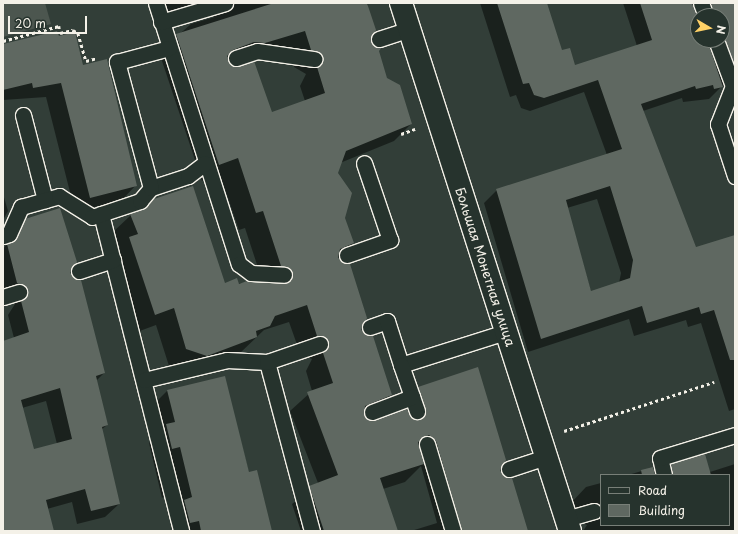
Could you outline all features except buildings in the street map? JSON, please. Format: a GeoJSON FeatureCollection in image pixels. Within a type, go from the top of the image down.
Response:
{"type":"FeatureCollection","features":[{"type":"Feature","properties":{"kind":"street","name":"Большая Монетная улица"},"geometry":{"type":"LineString","coordinates":[[401,3],[568,525]]}},
{"type":"Feature","properties":{"kind":"lane"},"geometry":{"type":"LineString","coordinates":[[156,3],[169,48],[184,75],[205,163],[239,264],[251,273],[284,275]]}},
{"type":"Feature","properties":{"kind":"lane"},"geometry":{"type":"LineString","coordinates":[[161,22],[225,3]]}},
{"type":"Feature","properties":{"kind":"lane"},"geometry":{"type":"LineString","coordinates":[[379,39],[409,30]]}},
{"type":"Feature","properties":{"kind":"lane"},"geometry":{"type":"LineString","coordinates":[[151,188],[117,62],[169,48]]}},
{"type":"Feature","properties":{"kind":"lane"},"geometry":{"type":"LineString","coordinates":[[719,48],[733,86],[718,124],[735,176]]}},
{"type":"Feature","properties":{"kind":"lane"},"geometry":{"type":"LineString","coordinates":[[236,58],[257,52],[314,58]]}},
{"type":"Feature","properties":{"kind":"lane"},"geometry":{"type":"LineString","coordinates":[[23,114],[45,200]]}},
{"type":"Feature","properties":{"kind":"lane"},"geometry":{"type":"LineString","coordinates":[[3,236],[8,234],[21,207],[59,196],[92,217],[140,201],[151,188],[188,176],[205,163]]}},
{"type":"Feature","properties":{"kind":"lane"},"geometry":{"type":"LineString","coordinates":[[347,255],[390,240],[364,163]]}},
{"type":"Feature","properties":{"kind":"lane"},"geometry":{"type":"LineString","coordinates":[[101,214],[181,531]]}},
{"type":"Feature","properties":{"kind":"lane"},"geometry":{"type":"LineString","coordinates":[[79,271],[113,260]]}},
{"type":"Feature","properties":{"kind":"lane"},"geometry":{"type":"LineString","coordinates":[[3,297],[19,292]]}},
{"type":"Feature","properties":{"kind":"lane"},"geometry":{"type":"LineString","coordinates":[[370,327],[387,321],[415,404],[372,412]]}},
{"type":"Feature","properties":{"kind":"lane"},"geometry":{"type":"LineString","coordinates":[[401,365],[506,332]]}},
{"type":"Feature","properties":{"kind":"lane"},"geometry":{"type":"LineString","coordinates":[[144,380],[227,360],[267,362],[320,344]]}},
{"type":"Feature","properties":{"kind":"lane"},"geometry":{"type":"LineString","coordinates":[[267,362],[312,531]]}},
{"type":"Feature","properties":{"kind":"lane"},"geometry":{"type":"LineString","coordinates":[[664,474],[660,458],[735,435]]}},
{"type":"Feature","properties":{"kind":"lane"},"geometry":{"type":"LineString","coordinates":[[427,444],[444,490],[453,531]]}},
{"type":"Feature","properties":{"kind":"lane"},"geometry":{"type":"LineString","coordinates":[[509,469],[546,458]]}},
{"type":"Feature","properties":{"kind":"lane"},"geometry":{"type":"LineString","coordinates":[[568,525],[594,511]]}},
{"type":"Feature","properties":{"kind":"path"},"geometry":{"type":"LineString","coordinates":[[3,41],[59,26],[60,33],[73,30],[78,33],[86,61],[109,55],[117,62]]}},
{"type":"Feature","properties":{"kind":"path"},"geometry":{"type":"LineString","coordinates":[[406,126],[408,131]]}},
{"type":"Feature","properties":{"kind":"path"},"geometry":{"type":"LineString","coordinates":[[401,134],[420,127]]}},
{"type":"Feature","properties":{"kind":"path"},"geometry":{"type":"LineString","coordinates":[[557,433],[714,382]]}},
{"type":"Feature","properties":{"kind":"shaded area"},"geometry":{"type":"Polygon","coordinates":[[[3,3],[45,3],[51,24],[3,37],[3,3]]]}}]}
